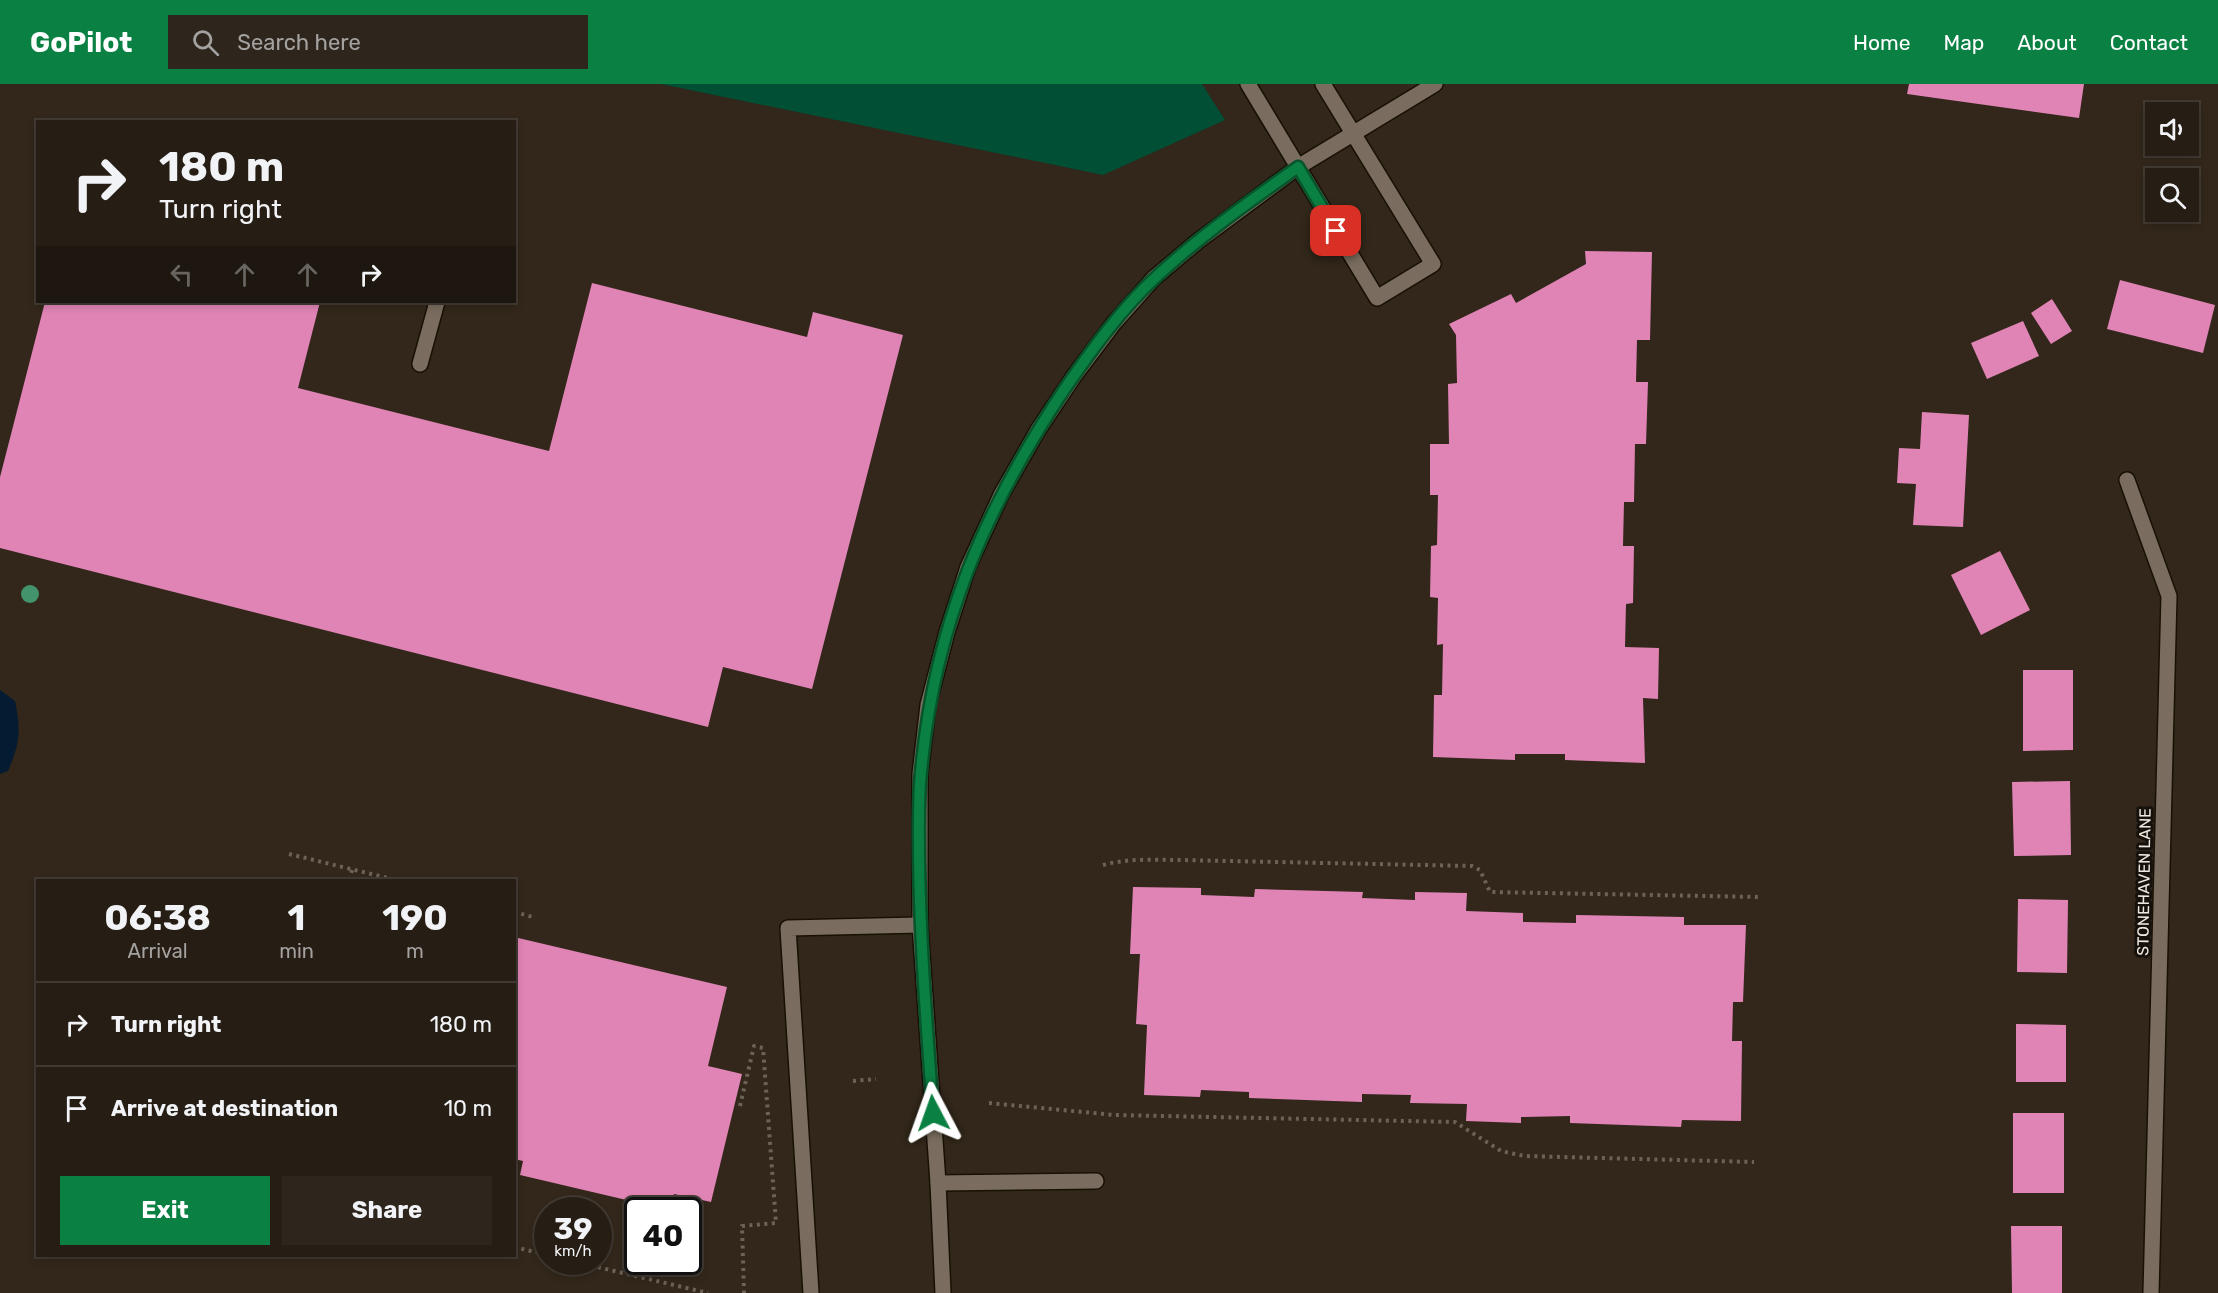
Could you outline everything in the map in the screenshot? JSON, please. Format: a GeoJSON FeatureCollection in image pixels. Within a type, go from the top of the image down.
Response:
{"type":"FeatureCollection","features":[{"type":"Feature","properties":{"kind":"street"},"geometry":{"type":"LineString","coordinates":[[1248,84],[1377,298],[1432,264],[1323,84]]}},
{"type":"Feature","properties":{"kind":"street"},"geometry":{"type":"LineString","coordinates":[[942,1293],[938,1183],[920,925],[920,774],[928,705],[946,632],[968,567],[1001,495],[1038,430],[1074,376],[1114,323],[1148,286],[1198,241],[1298,167],[1436,84]]}},
{"type":"Feature","properties":{"kind":"street"},"geometry":{"type":"LineString","coordinates":[[420,364],[437,303]]}},
{"type":"Feature","properties":{"kind":"street","name":"STONEHAVEN LANE"},"geometry":{"type":"LineString","coordinates":[[2127,480],[2169,596],[2151,1293]]}},
{"type":"Feature","properties":{"kind":"street"},"geometry":{"type":"LineString","coordinates":[[811,1293],[788,928],[920,925]]}},
{"type":"Feature","properties":{"kind":"street"},"geometry":{"type":"LineString","coordinates":[[938,1183],[1096,1181]]}},
{"type":"Feature","properties":{"kind":"path"},"geometry":{"type":"LineString","coordinates":[[289,854],[392,879]]}},
{"type":"Feature","properties":{"kind":"path"},"geometry":{"type":"LineString","coordinates":[[1103,866],[1118,861],[1133,860],[1472,866],[1480,870],[1490,892],[1760,897]]}},
{"type":"Feature","properties":{"kind":"path"},"geometry":{"type":"LineString","coordinates":[[349,879],[352,870]]}},
{"type":"Feature","properties":{"kind":"path"},"geometry":{"type":"LineString","coordinates":[[516,913],[533,917]]}},
{"type":"Feature","properties":{"kind":"path"},"geometry":{"type":"LineString","coordinates":[[740,1106],[754,1046],[764,1048],[776,1223],[741,1227],[744,1293]]}},
{"type":"Feature","properties":{"kind":"path"},"geometry":{"type":"LineString","coordinates":[[853,1081],[876,1079]]}},
{"type":"Feature","properties":{"kind":"path"},"geometry":{"type":"LineString","coordinates":[[989,1104],[1114,1115],[1455,1122],[1501,1150],[1524,1156],[1754,1162]]}},
{"type":"Feature","properties":{"kind":"path"},"geometry":{"type":"LineString","coordinates":[[516,1247],[534,1252]]}},
{"type":"Feature","properties":{"kind":"path"},"geometry":{"type":"LineString","coordinates":[[612,1270],[708,1293]]}},
{"type":"Feature","properties":{"kind":"green space"},"geometry":{"type":"Polygon","coordinates":[[[661,84],[1202,84],[1225,120],[1103,175],[661,84]]]}},
{"type":"Feature","properties":{"kind":"water"},"geometry":{"type":"Polygon","coordinates":[[[0,690],[15,701],[19,729],[15,752],[8,771],[0,774],[0,690]]]}},
{"type":"Feature","properties":{"kind":"building"},"geometry":{"type":"Polygon","coordinates":[[[1909,84],[2084,84],[2079,118],[1907,94],[1909,84]]]}},
{"type":"Feature","properties":{"kind":"building"},"geometry":{"type":"Polygon","coordinates":[[[1585,251],[1652,252],[1650,340],[1637,340],[1636,382],[1648,382],[1646,444],[1635,444],[1634,502],[1624,502],[1623,546],[1634,546],[1633,603],[1626,604],[1625,647],[1659,648],[1658,699],[1643,698],[1645,763],[1565,760],[1565,754],[1515,754],[1515,760],[1433,757],[1434,695],[1442,695],[1443,644],[1437,645],[1438,598],[1430,597],[1431,546],[1437,545],[1438,495],[1430,495],[1430,444],[1449,444],[1448,384],[1457,383],[1456,335],[1449,324],[1511,294],[1516,303],[1586,264],[1585,251]]]}},
{"type":"Feature","properties":{"kind":"building"},"geometry":{"type":"Polygon","coordinates":[[[2120,280],[2215,305],[2203,353],[2107,329],[2120,280]]]}},
{"type":"Feature","properties":{"kind":"building"},"geometry":{"type":"Polygon","coordinates":[[[592,283],[807,337],[813,312],[903,335],[812,689],[723,667],[708,727],[0,548],[0,477],[45,303],[320,303],[298,388],[549,451],[592,283]]]}},
{"type":"Feature","properties":{"kind":"building"},"geometry":{"type":"Polygon","coordinates":[[[2052,299],[2072,331],[2051,344],[2031,313],[2052,299]]]}},
{"type":"Feature","properties":{"kind":"building"},"geometry":{"type":"Polygon","coordinates":[[[2023,321],[2039,356],[1987,379],[1971,343],[2023,321]]]}},
{"type":"Feature","properties":{"kind":"building"},"geometry":{"type":"Polygon","coordinates":[[[1922,412],[1969,415],[1963,527],[1913,525],[1916,484],[1897,483],[1899,448],[1920,449],[1922,412]]]}},
{"type":"Feature","properties":{"kind":"building"},"geometry":{"type":"Polygon","coordinates":[[[2000,551],[2030,610],[1981,635],[1951,575],[2000,551]]]}},
{"type":"Feature","properties":{"kind":"building"},"geometry":{"type":"Polygon","coordinates":[[[2023,670],[2073,670],[2073,750],[2023,751],[2023,670]]]}},
{"type":"Feature","properties":{"kind":"building"},"geometry":{"type":"Polygon","coordinates":[[[2070,781],[2071,855],[2014,856],[2012,782],[2070,781]]]}},
{"type":"Feature","properties":{"kind":"building"},"geometry":{"type":"Polygon","coordinates":[[[1133,887],[1201,888],[1201,895],[1254,897],[1255,889],[1363,892],[1362,898],[1415,900],[1415,892],[1467,893],[1466,911],[1523,913],[1523,922],[1576,923],[1576,915],[1684,917],[1684,925],[1746,925],[1743,1002],[1733,1002],[1732,1041],[1742,1041],[1741,1121],[1682,1120],[1681,1127],[1570,1123],[1570,1116],[1521,1117],[1521,1123],[1466,1121],[1467,1104],[1410,1103],[1411,1095],[1362,1094],[1362,1102],[1249,1098],[1249,1092],[1201,1090],[1200,1097],[1144,1095],[1147,1025],[1136,1024],[1140,954],[1130,954],[1133,887]]]}},
{"type":"Feature","properties":{"kind":"building"},"geometry":{"type":"Polygon","coordinates":[[[2018,899],[2068,900],[2067,973],[2017,972],[2018,899]]]}},
{"type":"Feature","properties":{"kind":"building"},"geometry":{"type":"Polygon","coordinates":[[[516,937],[727,987],[708,1066],[742,1074],[711,1202],[702,1200],[702,1197],[674,1194],[673,1197],[624,1197],[624,1199],[520,1175],[523,1161],[516,1159],[516,937]]]}},
{"type":"Feature","properties":{"kind":"building"},"geometry":{"type":"Polygon","coordinates":[[[2016,1024],[2066,1025],[2066,1082],[2016,1082],[2016,1024]]]}},
{"type":"Feature","properties":{"kind":"building"},"geometry":{"type":"Polygon","coordinates":[[[2013,1113],[2064,1113],[2064,1193],[2013,1193],[2013,1113]]]}},
{"type":"Feature","properties":{"kind":"building"},"geometry":{"type":"Polygon","coordinates":[[[2011,1226],[2062,1226],[2062,1293],[2012,1293],[2011,1226]]]}},
{"type":"Feature","properties":{"kind":"route"},"geometry":{"type":"LineString","coordinates":[[933,1113],[920,925],[920,774],[928,705],[946,632],[968,567],[1001,495],[1038,430],[1074,376],[1114,323],[1154,278],[1198,241],[1298,167],[1336,231]]}}]}
